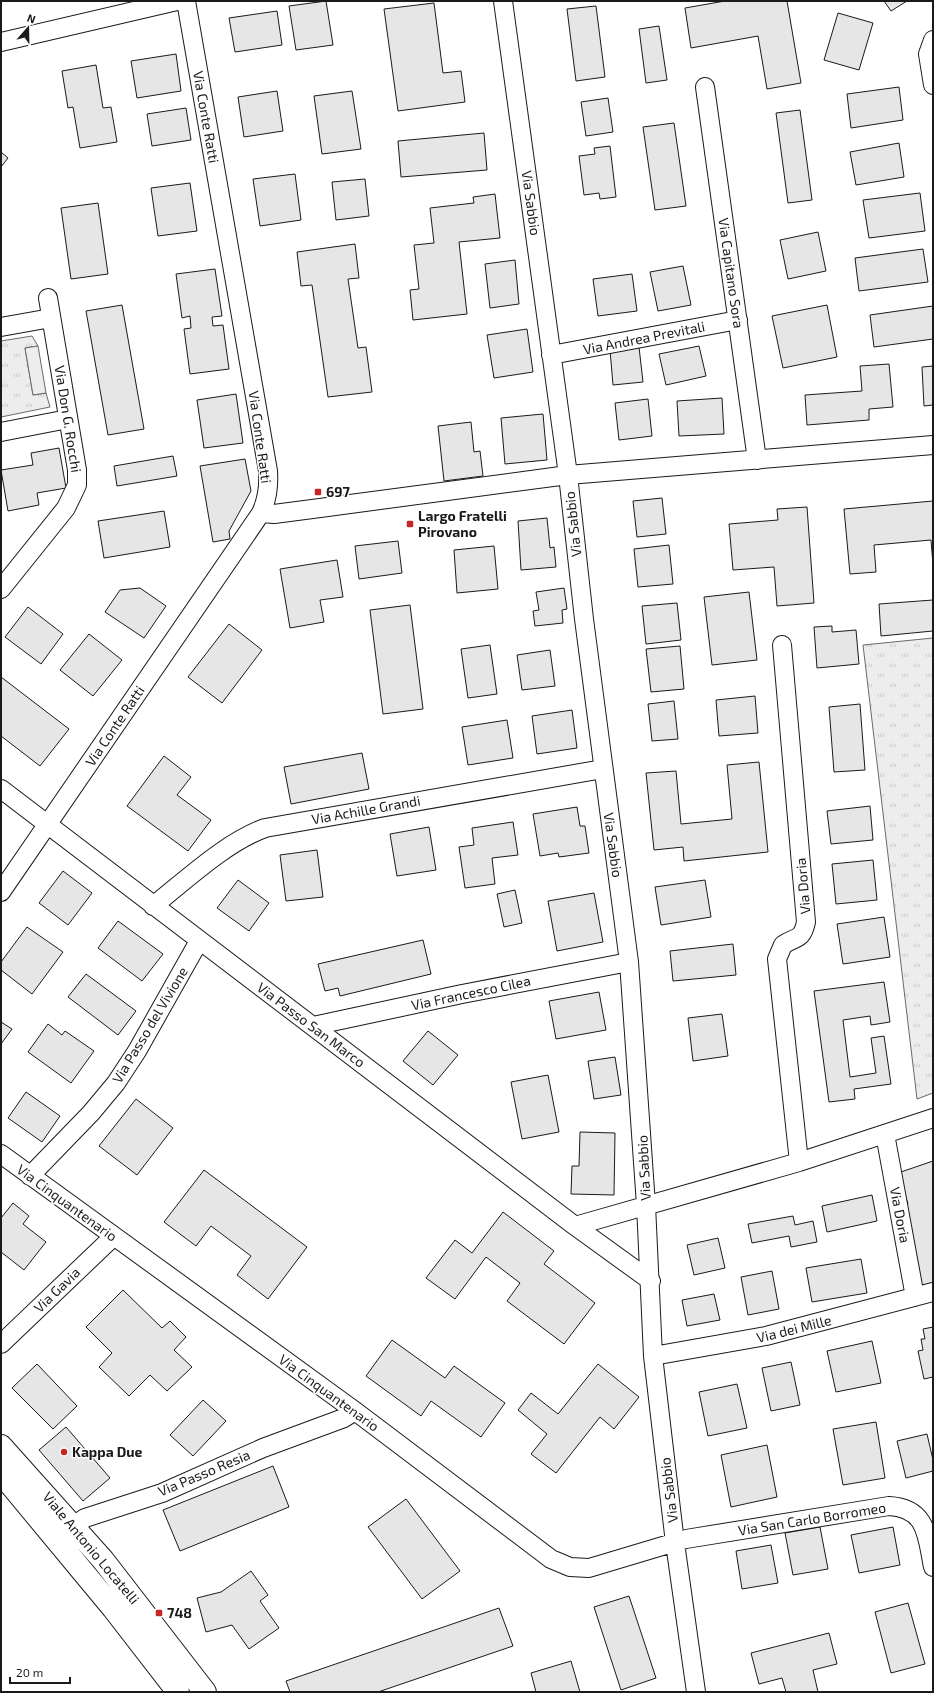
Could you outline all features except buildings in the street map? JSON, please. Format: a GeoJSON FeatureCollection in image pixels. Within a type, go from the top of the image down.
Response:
{"type":"FeatureCollection","features":[{"type":"Feature","properties":{"kind":"street"},"geometry":{"type":"LineString","coordinates":[[1,42],[177,1]]}},
{"type":"Feature","properties":{"kind":"street","name":"Via Conte Ratti"},"geometry":{"type":"LineString","coordinates":[[1,892],[261,513],[267,492],[268,471],[186,1]]}},
{"type":"Feature","properties":{"kind":"street","name":"Via Sabbio"},"geometry":{"type":"LineString","coordinates":[[502,1],[568,476],[603,770],[629,962],[646,1204],[653,1356],[675,1543],[696,1692]]}},
{"type":"Feature","properties":{"kind":"street"},"geometry":{"type":"LineString","coordinates":[[933,40],[928,54],[933,85]]}},
{"type":"Feature","properties":{"kind":"street","name":"Via Capitano Sora"},"geometry":{"type":"LineString","coordinates":[[705,87],[757,460]]}},
{"type":"Feature","properties":{"kind":"street","name":"Via Don G. Rocchi"},"geometry":{"type":"LineString","coordinates":[[1,589],[66,508],[73,497],[77,475],[48,298]]}},
{"type":"Feature","properties":{"kind":"street"},"geometry":{"type":"LineString","coordinates":[[1,327],[51,318]]}},
{"type":"Feature","properties":{"kind":"street","name":"Via Andrea Previtali"},"geometry":{"type":"LineString","coordinates":[[551,355],[738,320]]}},
{"type":"Feature","properties":{"kind":"street"},"geometry":{"type":"LineString","coordinates":[[1,432],[68,419]]}},
{"type":"Feature","properties":{"kind":"street"},"geometry":{"type":"LineString","coordinates":[[261,513],[274,514],[328,508],[568,476],[933,446]]}},
{"type":"Feature","properties":{"kind":"street","name":"Via Doria"},"geometry":{"type":"LineString","coordinates":[[782,645],[806,922],[803,933],[799,937],[787,942],[777,954],[777,966],[798,1162]]}},
{"type":"Feature","properties":{"kind":"street","name":"Via Achille Grandi"},"geometry":{"type":"LineString","coordinates":[[153,906],[232,845],[252,833],[265,828],[603,770]]}},
{"type":"Feature","properties":{"kind":"street","name":"Via Passo San Marco"},"geometry":{"type":"LineString","coordinates":[[1,789],[48,823],[199,941],[575,1226],[650,1281]]}},
{"type":"Feature","properties":{"kind":"street","name":"Via Passo del Vivione"},"geometry":{"type":"LineString","coordinates":[[30,1176],[91,1113],[116,1083],[137,1051],[199,941]]}},
{"type":"Feature","properties":{"kind":"street","name":"Via Francesco Cilea"},"geometry":{"type":"LineString","coordinates":[[313,1026],[462,994],[629,962]]}},
{"type":"Feature","properties":{"kind":"street"},"geometry":{"type":"LineString","coordinates":[[575,1226],[646,1204],[798,1162],[933,1118]]}},
{"type":"Feature","properties":{"kind":"street","name":"Via Doria"},"geometry":{"type":"LineString","coordinates":[[885,1134],[915,1297]]}},
{"type":"Feature","properties":{"kind":"street","name":"Via Cinquantenario"},"geometry":{"type":"LineString","coordinates":[[1,1154],[113,1237],[355,1411],[551,1559],[563,1566],[589,1568],[675,1543]]}},
{"type":"Feature","properties":{"kind":"street","name":"Via Gavia"},"geometry":{"type":"LineString","coordinates":[[1,1344],[113,1237]]}},
{"type":"Feature","properties":{"kind":"street","name":"Via dei Mille"},"geometry":{"type":"LineString","coordinates":[[653,1356],[766,1336],[933,1292]]}},
{"type":"Feature","properties":{"kind":"street","name":"Via Passo Resia"},"geometry":{"type":"LineString","coordinates":[[56,1539],[73,1526],[97,1514],[162,1493],[263,1448],[344,1418],[355,1411]]}},
{"type":"Feature","properties":{"kind":"street","name":"Viale Antonio Locatelli"},"geometry":{"type":"LineString","coordinates":[[1,1446],[73,1526],[141,1608],[205,1692]]}},
{"type":"Feature","properties":{"kind":"street","name":"Viale Antonio Locatelli"},"geometry":{"type":"LineString","coordinates":[[1,1473],[118,1614],[178,1692]]}},
{"type":"Feature","properties":{"kind":"street","name":"Via San Carlo Borromeo"},"geometry":{"type":"LineString","coordinates":[[675,1543],[884,1506],[895,1506],[914,1514],[924,1524],[933,1568]]}},
{"type":"Feature","properties":{"kind":"green space"},"geometry":{"type":"Polygon","coordinates":[[[32,336],[38,346],[25,348],[33,395],[46,393],[50,407],[1,417],[1,341],[32,336]]]}},
{"type":"Feature","properties":{"kind":"green space"},"geometry":{"type":"Polygon","coordinates":[[[933,638],[933,1093],[917,1099],[863,645],[933,638]]]}},
{"type":"Feature","properties":{"kind":"shaded area"},"geometry":{"type":"Polygon","coordinates":[[[38,346],[46,393],[33,395],[25,348],[38,346]]]}},
{"type":"Feature","properties":{"kind":"place","name":"697"},"geometry":{"type":"Point","coordinates":[318,492]}},
{"type":"Feature","properties":{"kind":"place","name":"Largo Fratelli Pirovano"},"geometry":{"type":"Point","coordinates":[410,524]}},
{"type":"Feature","properties":{"kind":"place","name":"Kappa Due"},"geometry":{"type":"Point","coordinates":[64,1452]}},
{"type":"Feature","properties":{"kind":"place","name":"748"},"geometry":{"type":"Point","coordinates":[159,1613]}}]}
